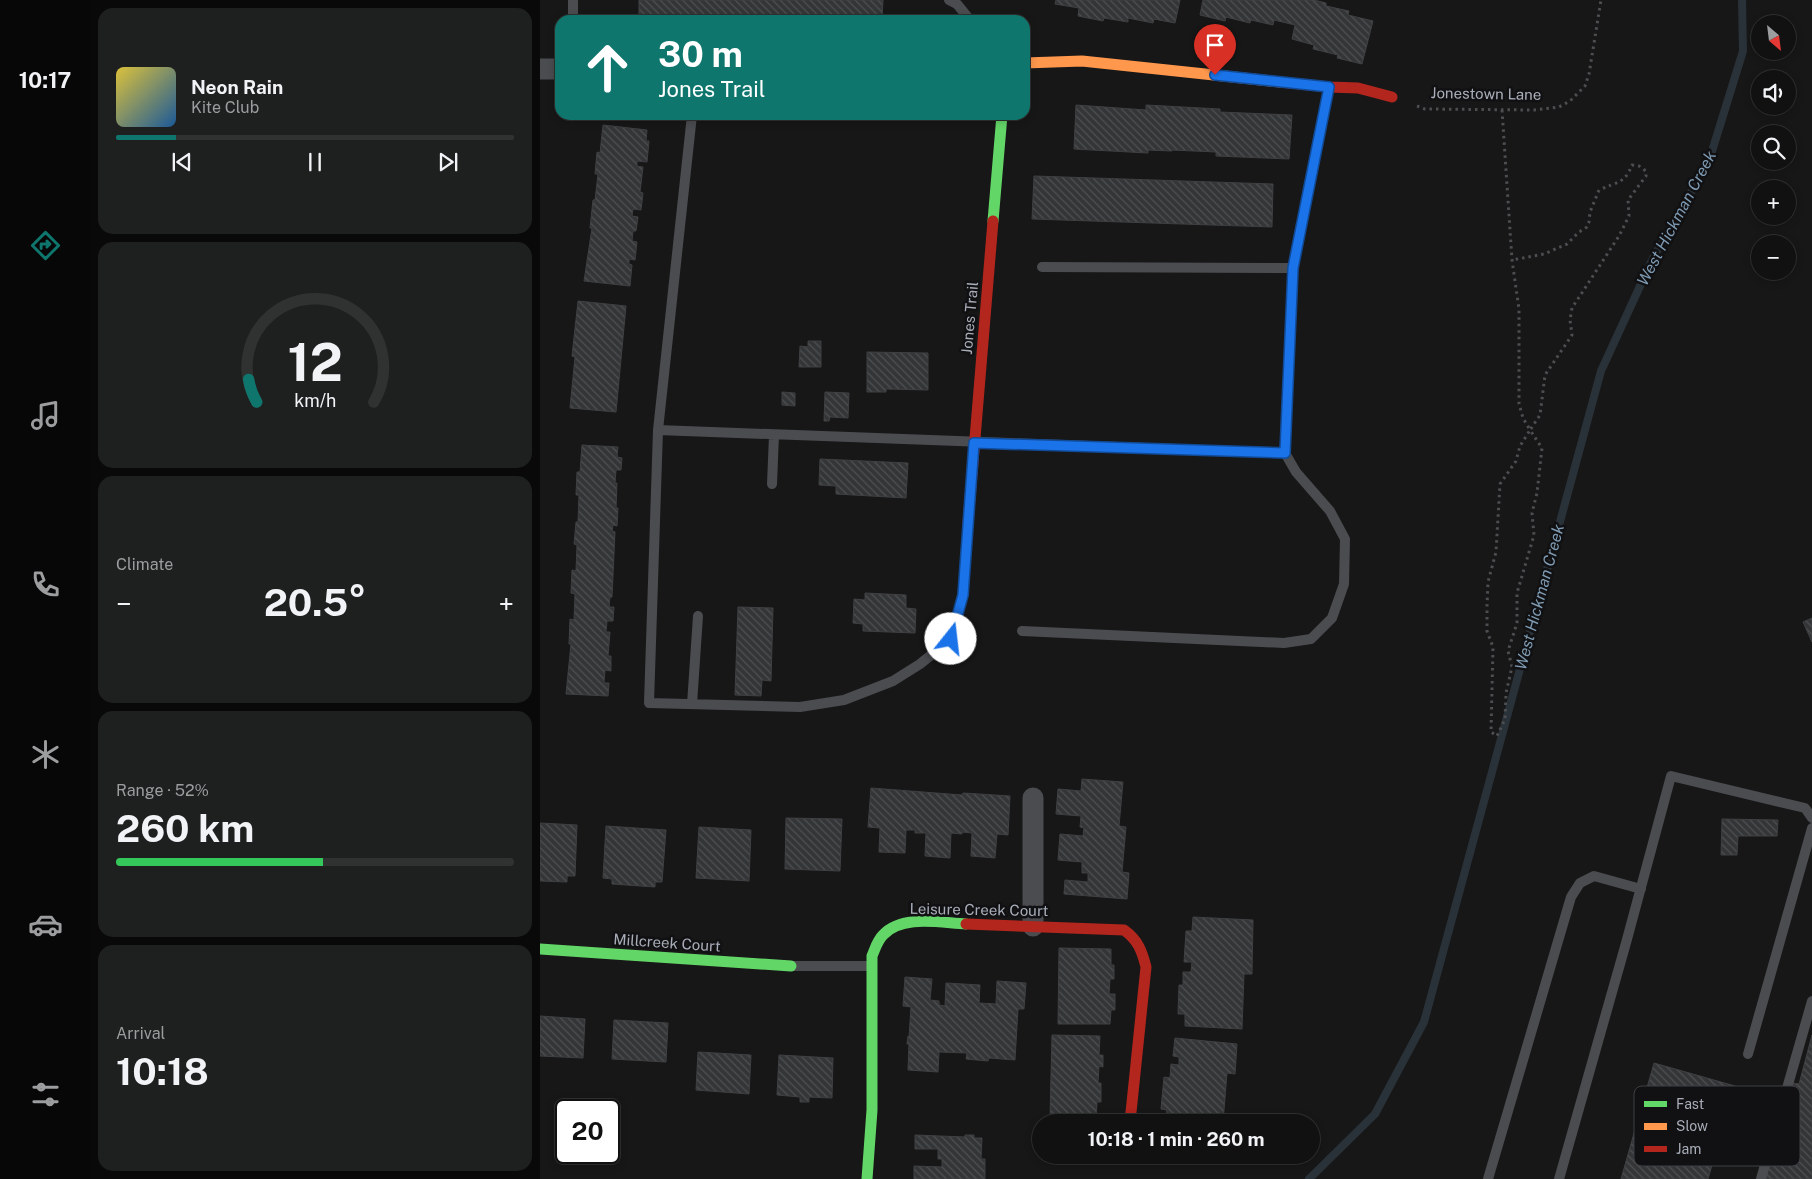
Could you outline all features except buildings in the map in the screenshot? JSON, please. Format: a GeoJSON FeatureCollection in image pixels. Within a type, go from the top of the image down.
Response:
{"type":"FeatureCollection","features":[{"type":"Feature","properties":{"kind":"street"},"geometry":{"type":"LineString","coordinates":[[1030,63],[1082,61],[1329,87],[1358,88],[1392,97]]}},
{"type":"Feature","properties":{"kind":"street"},"geometry":{"type":"LineString","coordinates":[[540,69],[555,69]]}},
{"type":"Feature","properties":{"kind":"street","name":"Jones Trail"},"geometry":{"type":"LineString","coordinates":[[968,523],[1002,120]]}},
{"type":"Feature","properties":{"kind":"street"},"geometry":{"type":"LineString","coordinates":[[1033,926],[1034,798]]}},
{"type":"Feature","properties":{"kind":"street","name":"Leisure Creek Court"},"geometry":{"type":"LineString","coordinates":[[867,1179],[872,1110],[872,956],[876,944],[882,935],[900,924],[916,922],[1124,930],[1135,937],[1143,951],[1146,967],[1131,1114]]}},
{"type":"Feature","properties":{"kind":"street","name":"Millcreek Court"},"geometry":{"type":"LineString","coordinates":[[540,949],[791,966]]}},
{"type":"Feature","properties":{"kind":"lane"},"geometry":{"type":"LineString","coordinates":[[573,0],[573,15]]}},
{"type":"Feature","properties":{"kind":"lane"},"geometry":{"type":"LineString","coordinates":[[949,0],[957,4],[966,15]]}},
{"type":"Feature","properties":{"kind":"lane"},"geometry":{"type":"LineString","coordinates":[[1022,631],[1284,643],[1311,639],[1332,618],[1344,584],[1345,539],[1330,511],[1296,472],[1285,453],[1293,268],[1329,87]]}},
{"type":"Feature","properties":{"kind":"lane"},"geometry":{"type":"LineString","coordinates":[[691,120],[658,430],[649,703],[800,708],[844,700],[893,681],[920,664],[951,639],[963,595],[968,523]]}},
{"type":"Feature","properties":{"kind":"lane"},"geometry":{"type":"LineString","coordinates":[[1042,267],[1293,268]]}},
{"type":"Feature","properties":{"kind":"lane"},"geometry":{"type":"LineString","coordinates":[[658,430],[1285,453]]}},
{"type":"Feature","properties":{"kind":"lane"},"geometry":{"type":"LineString","coordinates":[[772,484],[774,435]]}},
{"type":"Feature","properties":{"kind":"lane"},"geometry":{"type":"LineString","coordinates":[[692,704],[698,616]]}},
{"type":"Feature","properties":{"kind":"lane"},"geometry":{"type":"LineString","coordinates":[[1559,1179],[1671,776],[1805,808],[1812,818]]}},
{"type":"Feature","properties":{"kind":"lane"},"geometry":{"type":"LineString","coordinates":[[1748,1054],[1812,828]]}},
{"type":"Feature","properties":{"kind":"lane"},"geometry":{"type":"LineString","coordinates":[[1488,1179],[1571,897],[1580,882],[1594,876],[1641,889]]}},
{"type":"Feature","properties":{"kind":"lane"},"geometry":{"type":"LineString","coordinates":[[791,966],[872,966]]}},
{"type":"Feature","properties":{"kind":"lane"},"geometry":{"type":"LineString","coordinates":[[1788,1086],[1812,1001]]}},
{"type":"Feature","properties":{"kind":"lane"},"geometry":{"type":"LineString","coordinates":[[1761,1179],[1765,1166]]}},
{"type":"Feature","properties":{"kind":"path","name":"Jonestown Lane"},"geometry":{"type":"LineString","coordinates":[[1392,97],[1425,109],[1534,110],[1559,107],[1570,101],[1585,86],[1589,74],[1601,0]]}},
{"type":"Feature","properties":{"kind":"path"},"geometry":{"type":"LineString","coordinates":[[1502,110],[1512,260],[1519,309],[1519,404],[1523,418],[1530,430],[1542,448],[1537,493],[1532,513],[1534,535],[1517,593],[1518,623],[1508,651],[1512,667],[1506,693],[1505,719],[1497,736],[1491,732],[1493,647],[1487,631],[1488,582],[1496,552],[1500,484],[1516,461],[1520,446],[1530,430],[1540,415],[1545,376],[1572,335],[1570,320],[1572,308],[1619,236],[1629,216],[1628,200],[1646,176],[1646,171],[1639,166],[1632,165],[1628,176],[1624,180],[1599,190],[1590,212],[1590,222],[1587,227],[1567,244],[1544,254],[1512,260]]}},
{"type":"Feature","properties":{"kind":"waterway","name":"West Hickman Creek"},"geometry":{"type":"LineString","coordinates":[[1309,1179],[1375,1114],[1424,1022],[1601,371],[1652,260],[1709,161],[1743,51],[1742,0]]}},
{"type":"Feature","properties":{"kind":"traffic: fast"},"geometry":{"type":"LineString","coordinates":[[993,221],[1002,120]]}},
{"type":"Feature","properties":{"kind":"traffic: fast"},"geometry":{"type":"LineString","coordinates":[[867,1179],[872,1110],[872,956],[883,935],[891,928],[900,924],[922,921],[966,924]]}},
{"type":"Feature","properties":{"kind":"traffic: fast"},"geometry":{"type":"LineString","coordinates":[[540,949],[791,966]]}},
{"type":"Feature","properties":{"kind":"traffic: slow"},"geometry":{"type":"LineString","coordinates":[[1030,63],[1082,61],[1280,82]]}},
{"type":"Feature","properties":{"kind":"traffic: jam"},"geometry":{"type":"LineString","coordinates":[[1280,82],[1358,88],[1392,97]]}},
{"type":"Feature","properties":{"kind":"traffic: jam"},"geometry":{"type":"LineString","coordinates":[[968,523],[993,221]]}},
{"type":"Feature","properties":{"kind":"traffic: jam"},"geometry":{"type":"LineString","coordinates":[[966,924],[1124,930],[1133,938],[1141,951],[1146,967],[1131,1114]]}},
{"type":"Feature","properties":{"kind":"route"},"geometry":{"type":"LineString","coordinates":[[951,639],[963,595],[974,443],[1285,453],[1293,268],[1329,87],[1215,75]]}}]}
